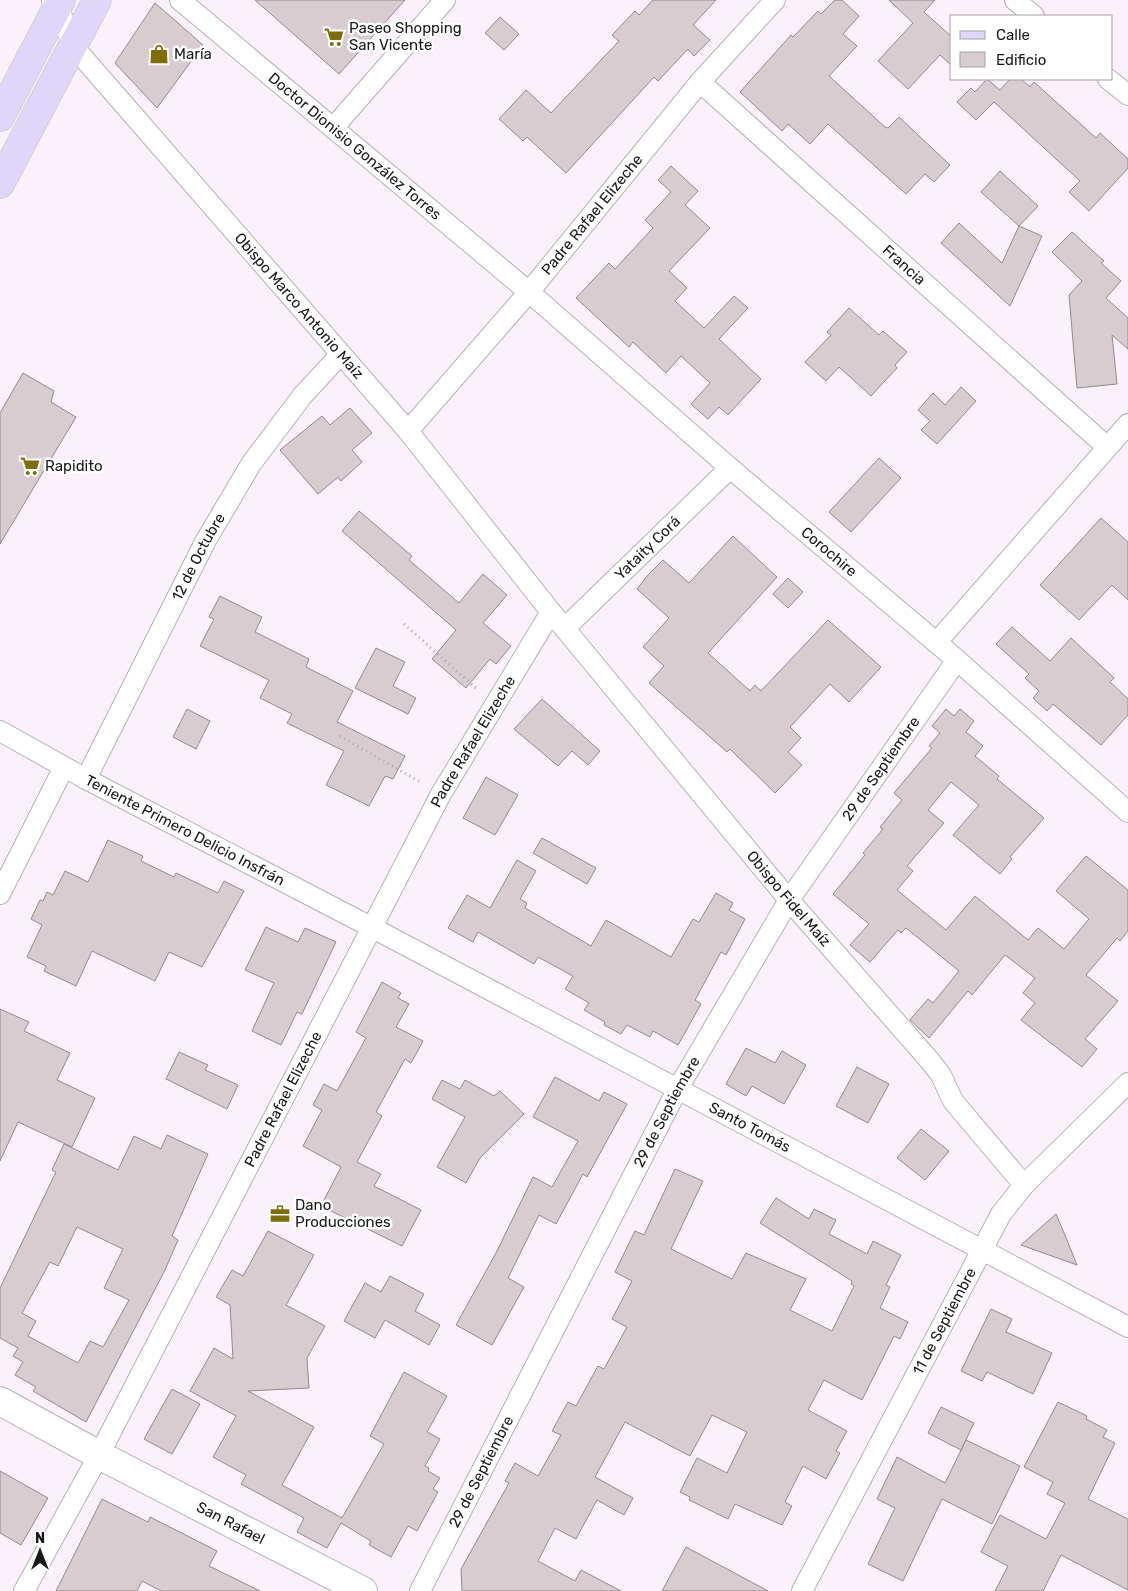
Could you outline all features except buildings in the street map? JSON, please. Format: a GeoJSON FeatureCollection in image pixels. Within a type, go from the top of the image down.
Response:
{"type":"FeatureCollection","features":[{"type":"Feature","properties":{"kind":"main road"},"geometry":{"type":"LineString","coordinates":[[0,184],[97,0]]}},
{"type":"Feature","properties":{"kind":"main road"},"geometry":{"type":"LineString","coordinates":[[0,117],[57,2]]}},
{"type":"Feature","properties":{"kind":"street","name":"Doctor Dionisio González Torres"},"geometry":{"type":"LineString","coordinates":[[180,0],[529,292]]}},
{"type":"Feature","properties":{"kind":"street"},"geometry":{"type":"LineString","coordinates":[[333,128],[445,0]]}},
{"type":"Feature","properties":{"kind":"street","name":"Padre Rafael Elizeche"},"geometry":{"type":"LineString","coordinates":[[408,430],[529,292],[700,82],[775,0]]}},
{"type":"Feature","properties":{"kind":"street"},"geometry":{"type":"LineString","coordinates":[[1015,0],[1033,15]]}},
{"type":"Feature","properties":{"kind":"street","name":"Obispo Marco Antonio Maíz"},"geometry":{"type":"LineString","coordinates":[[57,2],[73,46],[408,430],[551,612]]}},
{"type":"Feature","properties":{"kind":"street"},"geometry":{"type":"LineString","coordinates":[[1109,80],[1128,96]]}},
{"type":"Feature","properties":{"kind":"street","name":"Francia"},"geometry":{"type":"LineString","coordinates":[[700,82],[1107,447]]}},
{"type":"Feature","properties":{"kind":"street","name":"Corochire"},"geometry":{"type":"LineString","coordinates":[[529,292],[730,468],[956,660],[1128,812]]}},
{"type":"Feature","properties":{"kind":"street","name":"12 de Octubre"},"geometry":{"type":"LineString","coordinates":[[86,779],[205,542],[251,464],[303,396],[340,354]]}},
{"type":"Feature","properties":{"kind":"street"},"geometry":{"type":"LineString","coordinates":[[936,643],[1128,424]]}},
{"type":"Feature","properties":{"kind":"street","name":"Yataity Corá"},"geometry":{"type":"LineString","coordinates":[[565,628],[730,468]]}},
{"type":"Feature","properties":{"kind":"street","name":"Padre Rafael Elizeche"},"geometry":{"type":"LineString","coordinates":[[24,1591],[99,1455],[441,794],[551,612]]}},
{"type":"Feature","properties":{"kind":"street","name":"Obispo Fidel Maíz"},"geometry":{"type":"LineString","coordinates":[[551,612],[789,900],[931,1062],[941,1075],[953,1101],[1024,1185]]}},
{"type":"Feature","properties":{"kind":"street","name":"29 de Septiembre"},"geometry":{"type":"LineString","coordinates":[[420,1591],[677,1090],[789,900],[956,660]]}},
{"type":"Feature","properties":{"kind":"street","name":"Teniente Primero Delicio Insfrán"},"geometry":{"type":"LineString","coordinates":[[0,731],[86,779],[371,927]]}},
{"type":"Feature","properties":{"kind":"street"},"geometry":{"type":"LineString","coordinates":[[0,894],[64,767]]}},
{"type":"Feature","properties":{"kind":"street","name":"Santo Tomás"},"geometry":{"type":"LineString","coordinates":[[371,927],[677,1090],[982,1248],[1128,1327]]}},
{"type":"Feature","properties":{"kind":"street","name":"11 de Septiembre"},"geometry":{"type":"LineString","coordinates":[[802,1591],[1001,1214],[1024,1185],[1128,1082]]}},
{"type":"Feature","properties":{"kind":"street","name":"San Rafael"},"geometry":{"type":"LineString","coordinates":[[0,1401],[99,1455],[363,1591]]}},
{"type":"Feature","properties":{"kind":"path"},"geometry":{"type":"LineString","coordinates":[[404,624],[495,705]]}},
{"type":"Feature","properties":{"kind":"path"},"geometry":{"type":"LineString","coordinates":[[340,736],[441,794]]}},
{"type":"Feature","properties":{"kind":"place","name":"Paseo Shopping San Vicente"},"geometry":{"type":"Point","coordinates":[334,37]}},
{"type":"Feature","properties":{"kind":"place","name":"María"},"geometry":{"type":"Point","coordinates":[159,54]}},
{"type":"Feature","properties":{"kind":"place","name":"Rapidito"},"geometry":{"type":"Point","coordinates":[30,466]}},
{"type":"Feature","properties":{"kind":"place","name":"Dano Producciones"},"geometry":{"type":"Point","coordinates":[280,1214]}}]}
